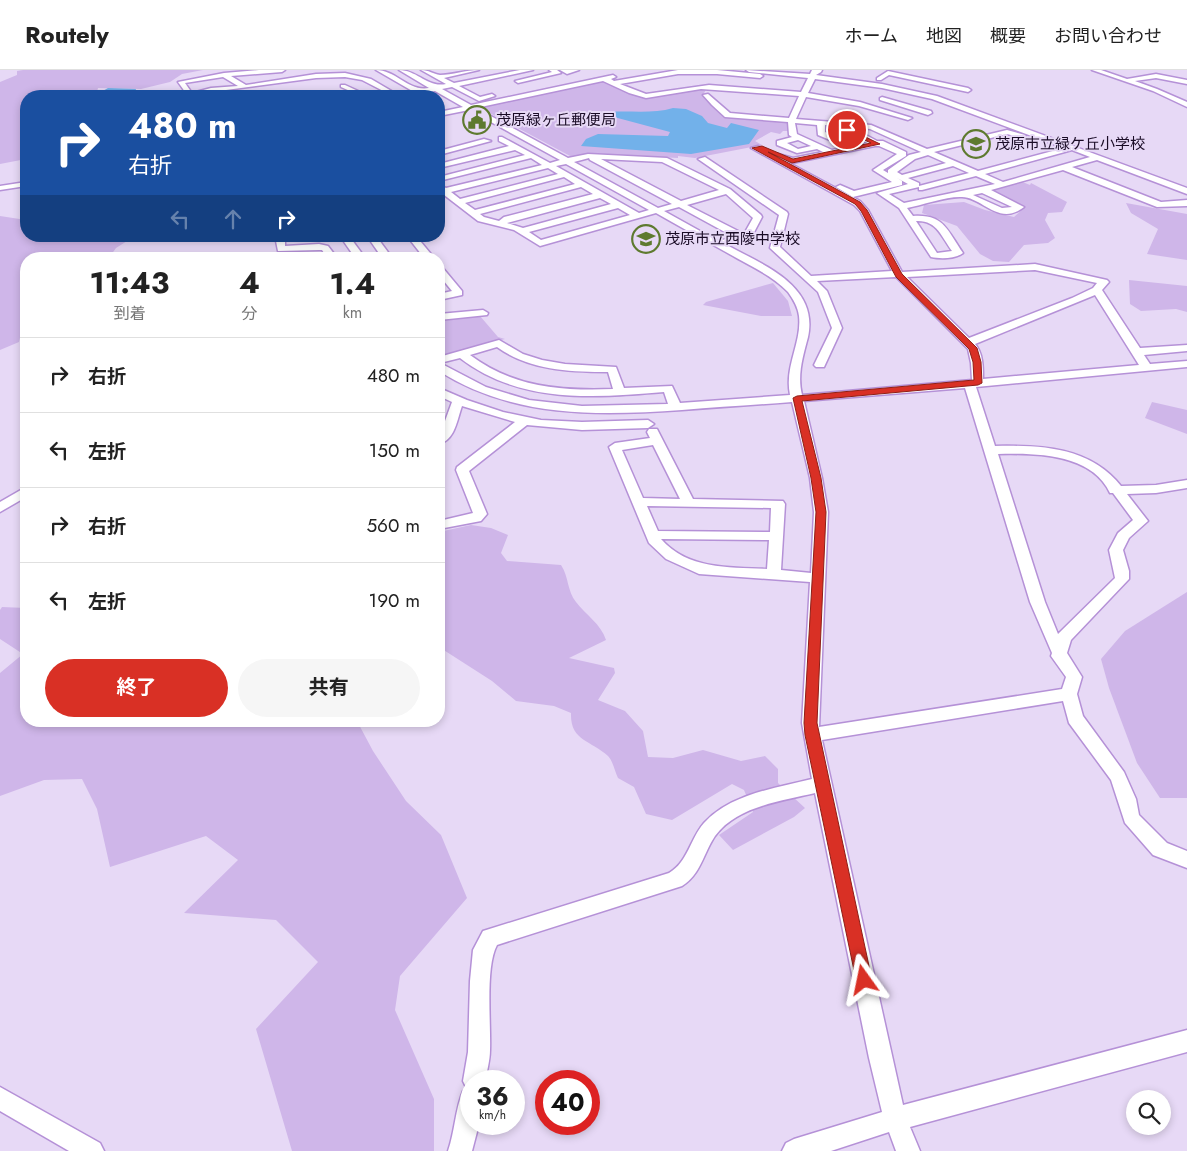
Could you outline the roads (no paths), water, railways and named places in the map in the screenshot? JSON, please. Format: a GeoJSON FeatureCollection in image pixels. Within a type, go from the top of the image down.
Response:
{"type":"FeatureCollection","features":[{"type":"Feature","properties":{"kind":"street"},"geometry":{"type":"LineString","coordinates":[[187,90],[181,82],[224,75],[282,70]]}},
{"type":"Feature","properties":{"kind":"street"},"geometry":{"type":"LineString","coordinates":[[379,70],[398,74],[433,87],[530,70]]}},
{"type":"Feature","properties":{"kind":"street"},"geometry":{"type":"LineString","coordinates":[[424,70],[433,87]]}},
{"type":"Feature","properties":{"kind":"street"},"geometry":{"type":"LineString","coordinates":[[433,87],[476,70]]}},
{"type":"Feature","properties":{"kind":"street"},"geometry":{"type":"LineString","coordinates":[[512,82],[558,73],[552,70]]}},
{"type":"Feature","properties":{"kind":"street"},"geometry":{"type":"LineString","coordinates":[[563,70],[566,72],[576,70]]}},
{"type":"Feature","properties":{"kind":"street"},"geometry":{"type":"LineString","coordinates":[[433,87],[453,85],[478,99],[616,70]]}},
{"type":"Feature","properties":{"kind":"street"},"geometry":{"type":"LineString","coordinates":[[445,113],[646,70]]}},
{"type":"Feature","properties":{"kind":"street"},"geometry":{"type":"LineString","coordinates":[[749,70],[888,92],[948,109],[960,106]]}},
{"type":"Feature","properties":{"kind":"street"},"geometry":{"type":"LineString","coordinates":[[1095,70],[1155,90],[1187,106]]}},
{"type":"Feature","properties":{"kind":"street"},"geometry":{"type":"LineString","coordinates":[[831,153],[793,135],[791,121],[795,112],[803,104],[803,96],[815,71],[879,79],[951,95],[1187,182]]}},
{"type":"Feature","properties":{"kind":"street"},"geometry":{"type":"LineString","coordinates":[[255,72],[272,83]]}},
{"type":"Feature","properties":{"kind":"street"},"geometry":{"type":"LineString","coordinates":[[220,90],[333,72],[357,76],[386,90]]}},
{"type":"Feature","properties":{"kind":"street"},"geometry":{"type":"LineString","coordinates":[[614,83],[666,73],[716,74],[884,85],[960,106],[1187,191]]}},
{"type":"Feature","properties":{"kind":"street"},"geometry":{"type":"LineString","coordinates":[[879,79],[888,73],[968,90],[939,99]]}},
{"type":"Feature","properties":{"kind":"street"},"geometry":{"type":"LineString","coordinates":[[1125,81],[1159,73],[1187,82]]}},
{"type":"Feature","properties":{"kind":"street"},"geometry":{"type":"LineString","coordinates":[[352,90],[343,86],[371,82],[398,74]]}},
{"type":"Feature","properties":{"kind":"street"},"geometry":{"type":"LineString","coordinates":[[398,74],[416,90]]}},
{"type":"Feature","properties":{"kind":"street"},"geometry":{"type":"LineString","coordinates":[[653,84],[716,74]]}},
{"type":"Feature","properties":{"kind":"street"},"geometry":{"type":"LineString","coordinates":[[706,95],[716,74]]}},
{"type":"Feature","properties":{"kind":"street"},"geometry":{"type":"LineString","coordinates":[[224,75],[245,87]]}},
{"type":"Feature","properties":{"kind":"street"},"geometry":{"type":"LineString","coordinates":[[298,87],[305,81],[304,76]]}},
{"type":"Feature","properties":{"kind":"street"},"geometry":{"type":"LineString","coordinates":[[604,79],[644,96],[686,88],[710,87],[856,103],[908,118]]}},
{"type":"Feature","properties":{"kind":"street"},"geometry":{"type":"LineString","coordinates":[[811,81],[828,90]]}},
{"type":"Feature","properties":{"kind":"street"},"geometry":{"type":"LineString","coordinates":[[555,83],[565,87]]}},
{"type":"Feature","properties":{"kind":"street"},"geometry":{"type":"LineString","coordinates":[[254,86],[261,90]]}},
{"type":"Feature","properties":{"kind":"street"},"geometry":{"type":"LineString","coordinates":[[629,90],[645,86]]}},
{"type":"Feature","properties":{"kind":"street"},"geometry":{"type":"LineString","coordinates":[[466,92],[475,90]]}},
{"type":"Feature","properties":{"kind":"street"},"geometry":{"type":"LineString","coordinates":[[445,93],[659,210],[780,279],[794,292],[799,301],[805,322],[805,332],[794,374],[797,398],[816,478],[821,512],[810,723],[880,1058],[895,1119],[908,1151]]}},
{"type":"Feature","properties":{"kind":"street"},"geometry":{"type":"LineString","coordinates":[[706,95],[716,96]]}},
{"type":"Feature","properties":{"kind":"street"},"geometry":{"type":"LineString","coordinates":[[706,95],[728,115],[871,127],[1004,185]]}},
{"type":"Feature","properties":{"kind":"street"},"geometry":{"type":"LineString","coordinates":[[871,97],[928,113]]}},
{"type":"Feature","properties":{"kind":"street"},"geometry":{"type":"LineString","coordinates":[[790,103],[803,104]]}},
{"type":"Feature","properties":{"kind":"street"},"geometry":{"type":"LineString","coordinates":[[714,104],[732,106]]}},
{"type":"Feature","properties":{"kind":"street"},"geometry":{"type":"LineString","coordinates":[[777,111],[843,120],[847,122],[847,130],[904,154],[877,170],[898,183],[853,194],[792,161],[760,147],[755,148],[857,203],[864,210],[898,275],[969,342],[973,348],[977,362],[974,383],[989,450],[1012,516],[1040,614],[1060,656],[1074,677],[1070,694],[1075,718],[1118,777],[1127,799],[1131,818],[1160,849],[1187,860]]}},
{"type":"Feature","properties":{"kind":"street"},"geometry":{"type":"LineString","coordinates":[[871,127],[938,111]]}},
{"type":"Feature","properties":{"kind":"street"},"geometry":{"type":"LineString","coordinates":[[821,123],[821,133],[855,148]]}},
{"type":"Feature","properties":{"kind":"street"},"geometry":{"type":"LineString","coordinates":[[946,198],[891,172],[912,157],[1007,132],[1187,201]]}},
{"type":"Feature","properties":{"kind":"street"},"geometry":{"type":"LineString","coordinates":[[798,138],[780,143],[797,151],[818,147]]}},
{"type":"Feature","properties":{"kind":"street"},"geometry":{"type":"LineString","coordinates":[[502,139],[638,216]]}},
{"type":"Feature","properties":{"kind":"street"},"geometry":{"type":"LineString","coordinates":[[792,161],[898,139]]}},
{"type":"Feature","properties":{"kind":"street"},"geometry":{"type":"LineString","coordinates":[[445,152],[487,141]]}},
{"type":"Feature","properties":{"kind":"street"},"geometry":{"type":"LineString","coordinates":[[445,146],[451,150]]}},
{"type":"Feature","properties":{"kind":"street"},"geometry":{"type":"LineString","coordinates":[[445,165],[516,147]]}},
{"type":"Feature","properties":{"kind":"street"},"geometry":{"type":"LineString","coordinates":[[911,219],[927,218],[935,221],[958,253],[934,255],[902,206],[881,193],[977,173],[1072,148]]}},
{"type":"Feature","properties":{"kind":"street"},"geometry":{"type":"LineString","coordinates":[[902,206],[1004,185],[1111,154]]}},
{"type":"Feature","properties":{"kind":"street"},"geometry":{"type":"LineString","coordinates":[[445,178],[531,156]]}},
{"type":"Feature","properties":{"kind":"street"},"geometry":{"type":"LineString","coordinates":[[588,156],[742,237]]}},
{"type":"Feature","properties":{"kind":"street"},"geometry":{"type":"LineString","coordinates":[[445,188],[588,156],[664,160],[727,191],[758,217],[748,236],[720,244]]}},
{"type":"Feature","properties":{"kind":"street"},"geometry":{"type":"LineString","coordinates":[[702,160],[784,214],[775,248],[822,291],[837,328],[820,365]]}},
{"type":"Feature","properties":{"kind":"street"},"geometry":{"type":"LineString","coordinates":[[902,177],[954,163]]}},
{"type":"Feature","properties":{"kind":"street"},"geometry":{"type":"LineString","coordinates":[[1064,167],[1160,205],[1187,201]]}},
{"type":"Feature","properties":{"kind":"street"},"geometry":{"type":"LineString","coordinates":[[458,202],[564,175]]}},
{"type":"Feature","properties":{"kind":"street"},"geometry":{"type":"LineString","coordinates":[[473,213],[583,184]]}},
{"type":"Feature","properties":{"kind":"street"},"geometry":{"type":"LineString","coordinates":[[0,188],[20,185]]}},
{"type":"Feature","properties":{"kind":"street"},"geometry":{"type":"LineString","coordinates":[[965,194],[1001,211],[1020,207],[983,190]]}},
{"type":"Feature","properties":{"kind":"street"},"geometry":{"type":"LineString","coordinates":[[445,192],[481,219],[517,228],[540,244],[727,191]]}},
{"type":"Feature","properties":{"kind":"street"},"geometry":{"type":"LineString","coordinates":[[500,224],[507,219],[600,195]]}},
{"type":"Feature","properties":{"kind":"street"},"geometry":{"type":"LineString","coordinates":[[522,231],[619,205]]}},
{"type":"Feature","properties":{"kind":"street"},"geometry":{"type":"LineString","coordinates":[[280,242],[281,249],[325,248]]}},
{"type":"Feature","properties":{"kind":"street"},"geometry":{"type":"LineString","coordinates":[[322,242],[328,252]]}},
{"type":"Feature","properties":{"kind":"street"},"geometry":{"type":"LineString","coordinates":[[416,242],[424,252]]}},
{"type":"Feature","properties":{"kind":"street"},"geometry":{"type":"LineString","coordinates":[[809,279],[1035,267],[1104,282],[1097,290],[969,342]]}},
{"type":"Feature","properties":{"kind":"street"},"geometry":{"type":"LineString","coordinates":[[445,277],[458,293],[445,296]]}},
{"type":"Feature","properties":{"kind":"street"},"geometry":{"type":"LineString","coordinates":[[1097,290],[1147,368]]}},
{"type":"Feature","properties":{"kind":"street"},"geometry":{"type":"LineString","coordinates":[[445,316],[483,313]]}},
{"type":"Feature","properties":{"kind":"street"},"geometry":{"type":"LineString","coordinates":[[445,358],[499,343],[518,356],[542,363],[586,369],[612,369],[620,392]]}},
{"type":"Feature","properties":{"kind":"street"},"geometry":{"type":"LineString","coordinates":[[1137,352],[1187,348]]}},
{"type":"Feature","properties":{"kind":"street"},"geometry":{"type":"LineString","coordinates":[[462,354],[482,369],[504,380],[555,390],[604,393],[668,388],[675,406]]}},
{"type":"Feature","properties":{"kind":"street"},"geometry":{"type":"LineString","coordinates":[[445,370],[479,389],[528,403],[555,407],[597,409],[797,398],[1187,364]]}},
{"type":"Feature","properties":{"kind":"street"},"geometry":{"type":"LineString","coordinates":[[445,394],[458,401],[523,422],[559,426],[648,424]]}},
{"type":"Feature","properties":{"kind":"street"},"geometry":{"type":"LineString","coordinates":[[445,436],[458,401]]}},
{"type":"Feature","properties":{"kind":"street"},"geometry":{"type":"LineString","coordinates":[[640,408],[688,502]]}},
{"type":"Feature","properties":{"kind":"street"},"geometry":{"type":"LineString","coordinates":[[445,524],[476,518],[480,514],[462,470],[523,422]]}},
{"type":"Feature","properties":{"kind":"street"},"geometry":{"type":"LineString","coordinates":[[658,441],[615,446],[652,535],[664,552],[685,564],[699,569],[818,578]]}},
{"type":"Feature","properties":{"kind":"street"},"geometry":{"type":"LineString","coordinates":[[989,450],[1017,449],[1067,456],[1095,468],[1111,481],[1115,490],[1141,521],[1123,536],[1116,550],[1122,571],[1122,579],[1065,636],[1061,643],[1060,656]]}},
{"type":"Feature","properties":{"kind":"street"},"geometry":{"type":"LineString","coordinates":[[1115,490],[1156,489],[1187,484]]}},
{"type":"Feature","properties":{"kind":"street"},"geometry":{"type":"LineString","coordinates":[[0,508],[20,494]]}},
{"type":"Feature","properties":{"kind":"street"},"geometry":{"type":"LineString","coordinates":[[638,502],[778,504],[774,575]]}},
{"type":"Feature","properties":{"kind":"street"},"geometry":{"type":"LineString","coordinates":[[652,535],[776,536]]}},
{"type":"Feature","properties":{"kind":"street"},"geometry":{"type":"LineString","coordinates":[[812,735],[1070,694]]}},
{"type":"Feature","properties":{"kind":"street"},"geometry":{"type":"LineString","coordinates":[[476,1070],[479,1052],[482,950],[490,938],[675,880],[685,874],[709,830],[728,812],[770,797],[822,784]]}},
{"type":"Feature","properties":{"kind":"street"},"geometry":{"type":"LineString","coordinates":[[794,1151],[895,1119],[1187,1041]]}},
{"type":"Feature","properties":{"kind":"street"},"geometry":{"type":"LineString","coordinates":[[0,1098],[92,1151]]}},
{"type":"Feature","properties":{"kind":"street"},"geometry":{"type":"LineString","coordinates":[[460,1151],[463,1135]]}},
{"type":"Feature","properties":{"kind":"water"},"geometry":{"type":"Polygon","coordinates":[[[108,88],[136,89],[136,90],[104,90],[108,88]]]}},
{"type":"Feature","properties":{"kind":"water"},"geometry":{"type":"Polygon","coordinates":[[[673,108],[686,109],[702,116],[708,123],[727,128],[731,123],[759,130],[749,144],[691,154],[581,146],[586,139],[598,134],[668,136],[670,132],[599,113],[655,111],[673,108]]]}},
{"type":"Feature","properties":{"kind":"place","name":"茂原緑ヶ丘郵便局"},"geometry":{"type":"Point","coordinates":[477,120]}},
{"type":"Feature","properties":{"kind":"place","name":"茂原市立緑ケ丘小学校"},"geometry":{"type":"Point","coordinates":[976,144]}},
{"type":"Feature","properties":{"kind":"place","name":"茂原市立西陵中学校"},"geometry":{"type":"Point","coordinates":[646,239]}}]}
